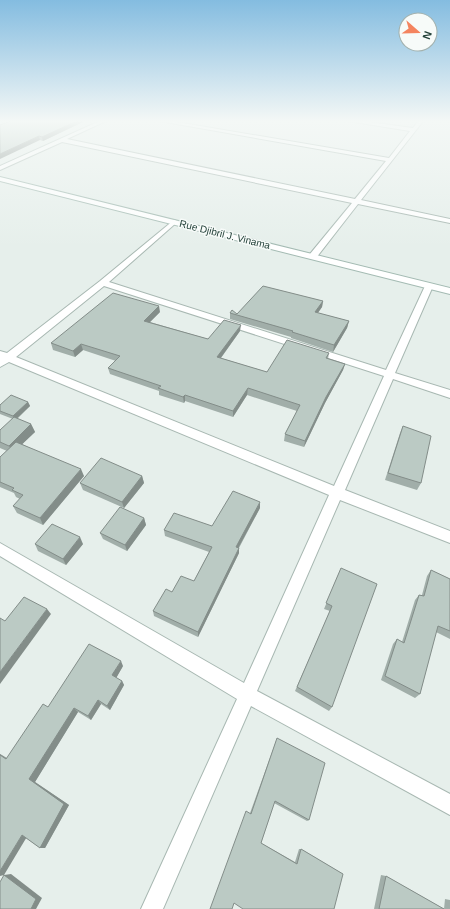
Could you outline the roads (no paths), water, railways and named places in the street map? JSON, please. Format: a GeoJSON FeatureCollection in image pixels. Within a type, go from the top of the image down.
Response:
{"type":"FeatureCollection","features":[{"type":"Feature","properties":{"kind":"street"},"geometry":{"type":"LineString","coordinates":[[0,168],[12,162]]}},
{"type":"Feature","properties":{"kind":"street"},"geometry":{"type":"LineString","coordinates":[[168,162],[450,220]]}},
{"type":"Feature","properties":{"kind":"street"},"geometry":{"type":"LineString","coordinates":[[313,256],[388,162]]}},
{"type":"Feature","properties":{"kind":"street","name":"Rue Djibril J. Vinama"},"geometry":{"type":"LineString","coordinates":[[0,178],[450,291]]}},
{"type":"Feature","properties":{"kind":"street"},"geometry":{"type":"LineString","coordinates":[[3,359],[103,283],[174,222]]}},
{"type":"Feature","properties":{"kind":"street"},"geometry":{"type":"LineString","coordinates":[[103,283],[450,394]]}},
{"type":"Feature","properties":{"kind":"street"},"geometry":{"type":"LineString","coordinates":[[152,909],[429,286]]}},
{"type":"Feature","properties":{"kind":"street"},"geometry":{"type":"LineString","coordinates":[[3,359],[450,537]]}},
{"type":"Feature","properties":{"kind":"street"},"geometry":{"type":"LineString","coordinates":[[0,549],[247,695],[450,805]]}}]}
